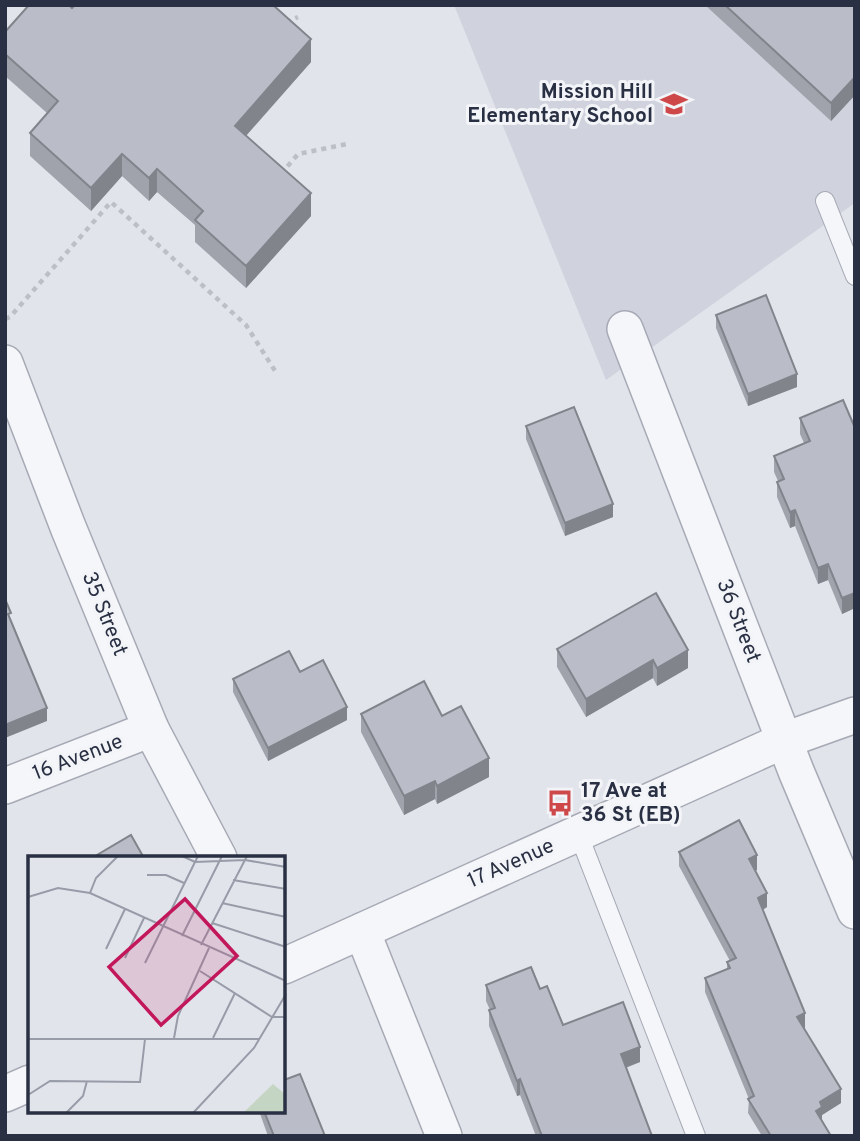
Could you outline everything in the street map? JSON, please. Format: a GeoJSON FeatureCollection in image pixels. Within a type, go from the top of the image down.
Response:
{"type":"FeatureCollection","features":[{"type":"Feature","properties":{"kind":"street","name":"36 Street"},"geometry":{"type":"LineString","coordinates":[[625,329],[785,740],[855,911]]}},
{"type":"Feature","properties":{"kind":"street","name":"35 Street"},"geometry":{"type":"LineString","coordinates":[[5,363],[68,527],[151,729],[218,856]]}},
{"type":"Feature","properties":{"kind":"street","name":"17 Avenue"},"geometry":{"type":"LineString","coordinates":[[285,966],[785,740],[855,715]]}},
{"type":"Feature","properties":{"kind":"street","name":"16 Avenue"},"geometry":{"type":"LineString","coordinates":[[5,786],[151,729]]}},
{"type":"Feature","properties":{"kind":"street"},"geometry":{"type":"LineString","coordinates":[[362,931],[444,1136]]}},
{"type":"Feature","properties":{"kind":"street"},"geometry":{"type":"LineString","coordinates":[[5,1094],[28,1084]]}},
{"type":"Feature","properties":{"kind":"lane"},"geometry":{"type":"LineString","coordinates":[[825,201],[855,276]]}},
{"type":"Feature","properties":{"kind":"lane"},"geometry":{"type":"LineString","coordinates":[[578,833],[696,1136]]}},
{"type":"Feature","properties":{"kind":"path"},"geometry":{"type":"LineString","coordinates":[[276,26],[298,17]]}},
{"type":"Feature","properties":{"kind":"path"},"geometry":{"type":"LineString","coordinates":[[275,180],[298,154],[347,144]]}},
{"type":"Feature","properties":{"kind":"path"},"geometry":{"type":"LineString","coordinates":[[5,318],[10,317],[111,202],[246,325],[277,374]]}},
{"type":"Feature","properties":{"kind":"shaded area","name":"Mission Hill Elementary School"},"geometry":{"type":"Polygon","coordinates":[[[454,5],[855,5],[855,203],[606,380],[454,5]]]}},
{"type":"Feature","properties":{"kind":"building"},"geometry":{"type":"Polygon","coordinates":[[[29,5],[69,5],[72,8],[75,5],[273,5],[311,39],[235,126],[311,193],[246,266],[195,220],[203,211],[157,169],[149,178],[122,154],[91,188],[30,133],[58,101],[5,54],[5,32],[29,5]]]}},
{"type":"Feature","properties":{"kind":"building"},"geometry":{"type":"Polygon","coordinates":[[[725,5],[855,5],[855,77],[831,103],[725,5]]]}},
{"type":"Feature","properties":{"kind":"building"},"geometry":{"type":"Polygon","coordinates":[[[766,295],[797,374],[748,394],[716,315],[766,295]]]}},
{"type":"Feature","properties":{"kind":"building"},"geometry":{"type":"Polygon","coordinates":[[[843,400],[855,428],[855,593],[842,598],[828,564],[818,568],[795,510],[790,512],[777,482],[784,479],[774,456],[810,441],[800,418],[843,400]]]}},
{"type":"Feature","properties":{"kind":"building"},"geometry":{"type":"Polygon","coordinates":[[[574,407],[613,504],[565,523],[526,426],[574,407]]]}},
{"type":"Feature","properties":{"kind":"building"},"geometry":{"type":"Polygon","coordinates":[[[656,593],[688,650],[657,668],[653,660],[586,699],[557,649],[656,593]]]}},
{"type":"Feature","properties":{"kind":"building"},"geometry":{"type":"Polygon","coordinates":[[[5,599],[11,613],[8,614],[47,708],[5,725],[5,599]]]}},
{"type":"Feature","properties":{"kind":"building"},"geometry":{"type":"Polygon","coordinates":[[[289,651],[300,672],[323,660],[347,707],[268,748],[233,679],[289,651]]]}},
{"type":"Feature","properties":{"kind":"building"},"geometry":{"type":"Polygon","coordinates":[[[424,681],[442,716],[461,706],[489,758],[437,786],[435,781],[404,796],[361,714],[424,681]]]}},
{"type":"Feature","properties":{"kind":"building"},"geometry":{"type":"Polygon","coordinates":[[[739,820],[757,855],[749,859],[767,893],[758,898],[805,1013],[797,1017],[841,1089],[820,1102],[822,1107],[816,1111],[831,1136],[771,1136],[748,1099],[754,1096],[705,978],[730,968],[727,962],[736,958],[679,852],[739,820]]]}},
{"type":"Feature","properties":{"kind":"building"},"geometry":{"type":"Polygon","coordinates":[[[131,835],[143,856],[95,856],[131,835]]]}},
{"type":"Feature","properties":{"kind":"building"},"geometry":{"type":"Polygon","coordinates":[[[531,967],[540,989],[547,986],[563,1025],[623,1002],[640,1047],[621,1054],[652,1136],[542,1136],[489,1010],[495,1008],[486,985],[531,967]]]}},
{"type":"Feature","properties":{"kind":"building"},"geometry":{"type":"Polygon","coordinates":[[[300,1074],[325,1136],[274,1136],[265,1113],[285,1113],[285,1080],[300,1074]]]}},
{"type":"Feature","properties":{"kind":"place","name":"Mission Hill Elementary School"},"geometry":{"type":"Point","coordinates":[674,104]}},
{"type":"Feature","properties":{"kind":"place","name":"17 Ave at 36 St (EB)"},"geometry":{"type":"Point","coordinates":[560,803]}}]}
